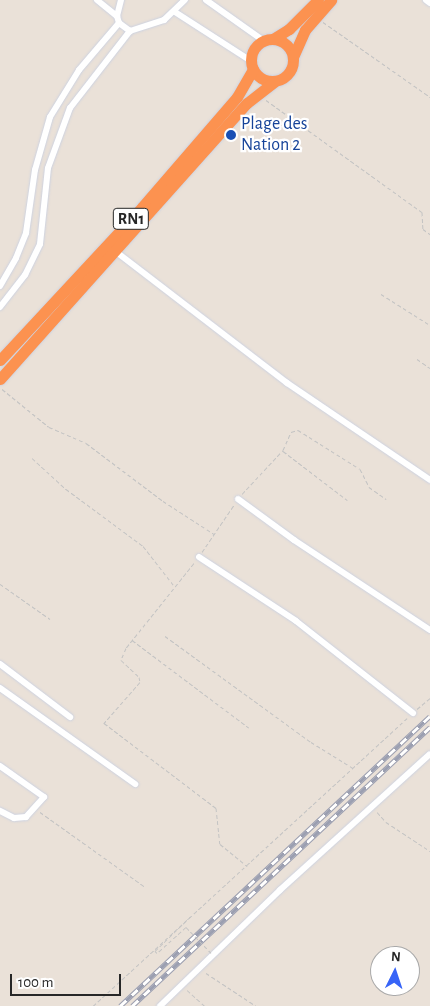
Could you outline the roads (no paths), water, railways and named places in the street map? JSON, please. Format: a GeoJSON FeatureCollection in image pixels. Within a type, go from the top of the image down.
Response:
{"type":"FeatureCollection","features":[{"type":"Feature","properties":{"kind":"highway","name":"RN1"},"geometry":{"type":"LineString","coordinates":[[0,360],[142,207],[237,97],[252,65],[254,49],[288,29],[318,0]]}},
{"type":"Feature","properties":{"kind":"highway","name":"RN1"},"geometry":{"type":"LineString","coordinates":[[0,379],[247,103],[291,70],[293,57],[305,30],[331,0]]}},
{"type":"Feature","properties":{"kind":"highway"},"geometry":{"type":"LineString","coordinates":[[268,40],[286,45],[293,57]]}},
{"type":"Feature","properties":{"kind":"highway"},"geometry":{"type":"LineString","coordinates":[[252,65],[261,79],[274,82]]}},
{"type":"Feature","properties":{"kind":"street"},"geometry":{"type":"LineString","coordinates":[[97,0],[117,16],[120,23],[130,31]]}},
{"type":"Feature","properties":{"kind":"street"},"geometry":{"type":"LineString","coordinates":[[117,16],[121,0]]}},
{"type":"Feature","properties":{"kind":"street"},"geometry":{"type":"LineString","coordinates":[[0,307],[26,274],[40,244],[48,168],[70,108],[88,81],[130,31],[146,28],[176,12],[185,0]]}},
{"type":"Feature","properties":{"kind":"street"},"geometry":{"type":"LineString","coordinates":[[206,0],[268,40]]}},
{"type":"Feature","properties":{"kind":"street"},"geometry":{"type":"LineString","coordinates":[[426,0],[430,2]]}},
{"type":"Feature","properties":{"kind":"street"},"geometry":{"type":"LineString","coordinates":[[176,12],[252,65]]}},
{"type":"Feature","properties":{"kind":"street"},"geometry":{"type":"LineString","coordinates":[[0,286],[16,258],[26,234],[35,170],[50,117],[78,70],[120,23]]}},
{"type":"Feature","properties":{"kind":"street"},"geometry":{"type":"LineString","coordinates":[[115,251],[287,383],[430,480]]}},
{"type":"Feature","properties":{"kind":"street"},"geometry":{"type":"LineString","coordinates":[[238,499],[294,540],[430,630]]}},
{"type":"Feature","properties":{"kind":"street"},"geometry":{"type":"LineString","coordinates":[[199,556],[296,621],[413,713]]}},
{"type":"Feature","properties":{"kind":"street"},"geometry":{"type":"LineString","coordinates":[[0,664],[70,717]]}},
{"type":"Feature","properties":{"kind":"street"},"geometry":{"type":"LineString","coordinates":[[0,688],[135,784]]}},
{"type":"Feature","properties":{"kind":"street"},"geometry":{"type":"LineString","coordinates":[[160,1006],[372,806],[430,754]]}},
{"type":"Feature","properties":{"kind":"street"},"geometry":{"type":"LineString","coordinates":[[0,766],[43,796],[36,809],[21,818],[0,811]]}},
{"type":"Feature","properties":{"kind":"railway"},"geometry":{"type":"LineString","coordinates":[[120,1006],[430,716]]}},
{"type":"Feature","properties":{"kind":"railway"},"geometry":{"type":"LineString","coordinates":[[132,1006],[430,727]]}},
{"type":"Feature","properties":{"kind":"place","name":"Plage des Nation 2"},"geometry":{"type":"Point","coordinates":[231,135]}}]}
